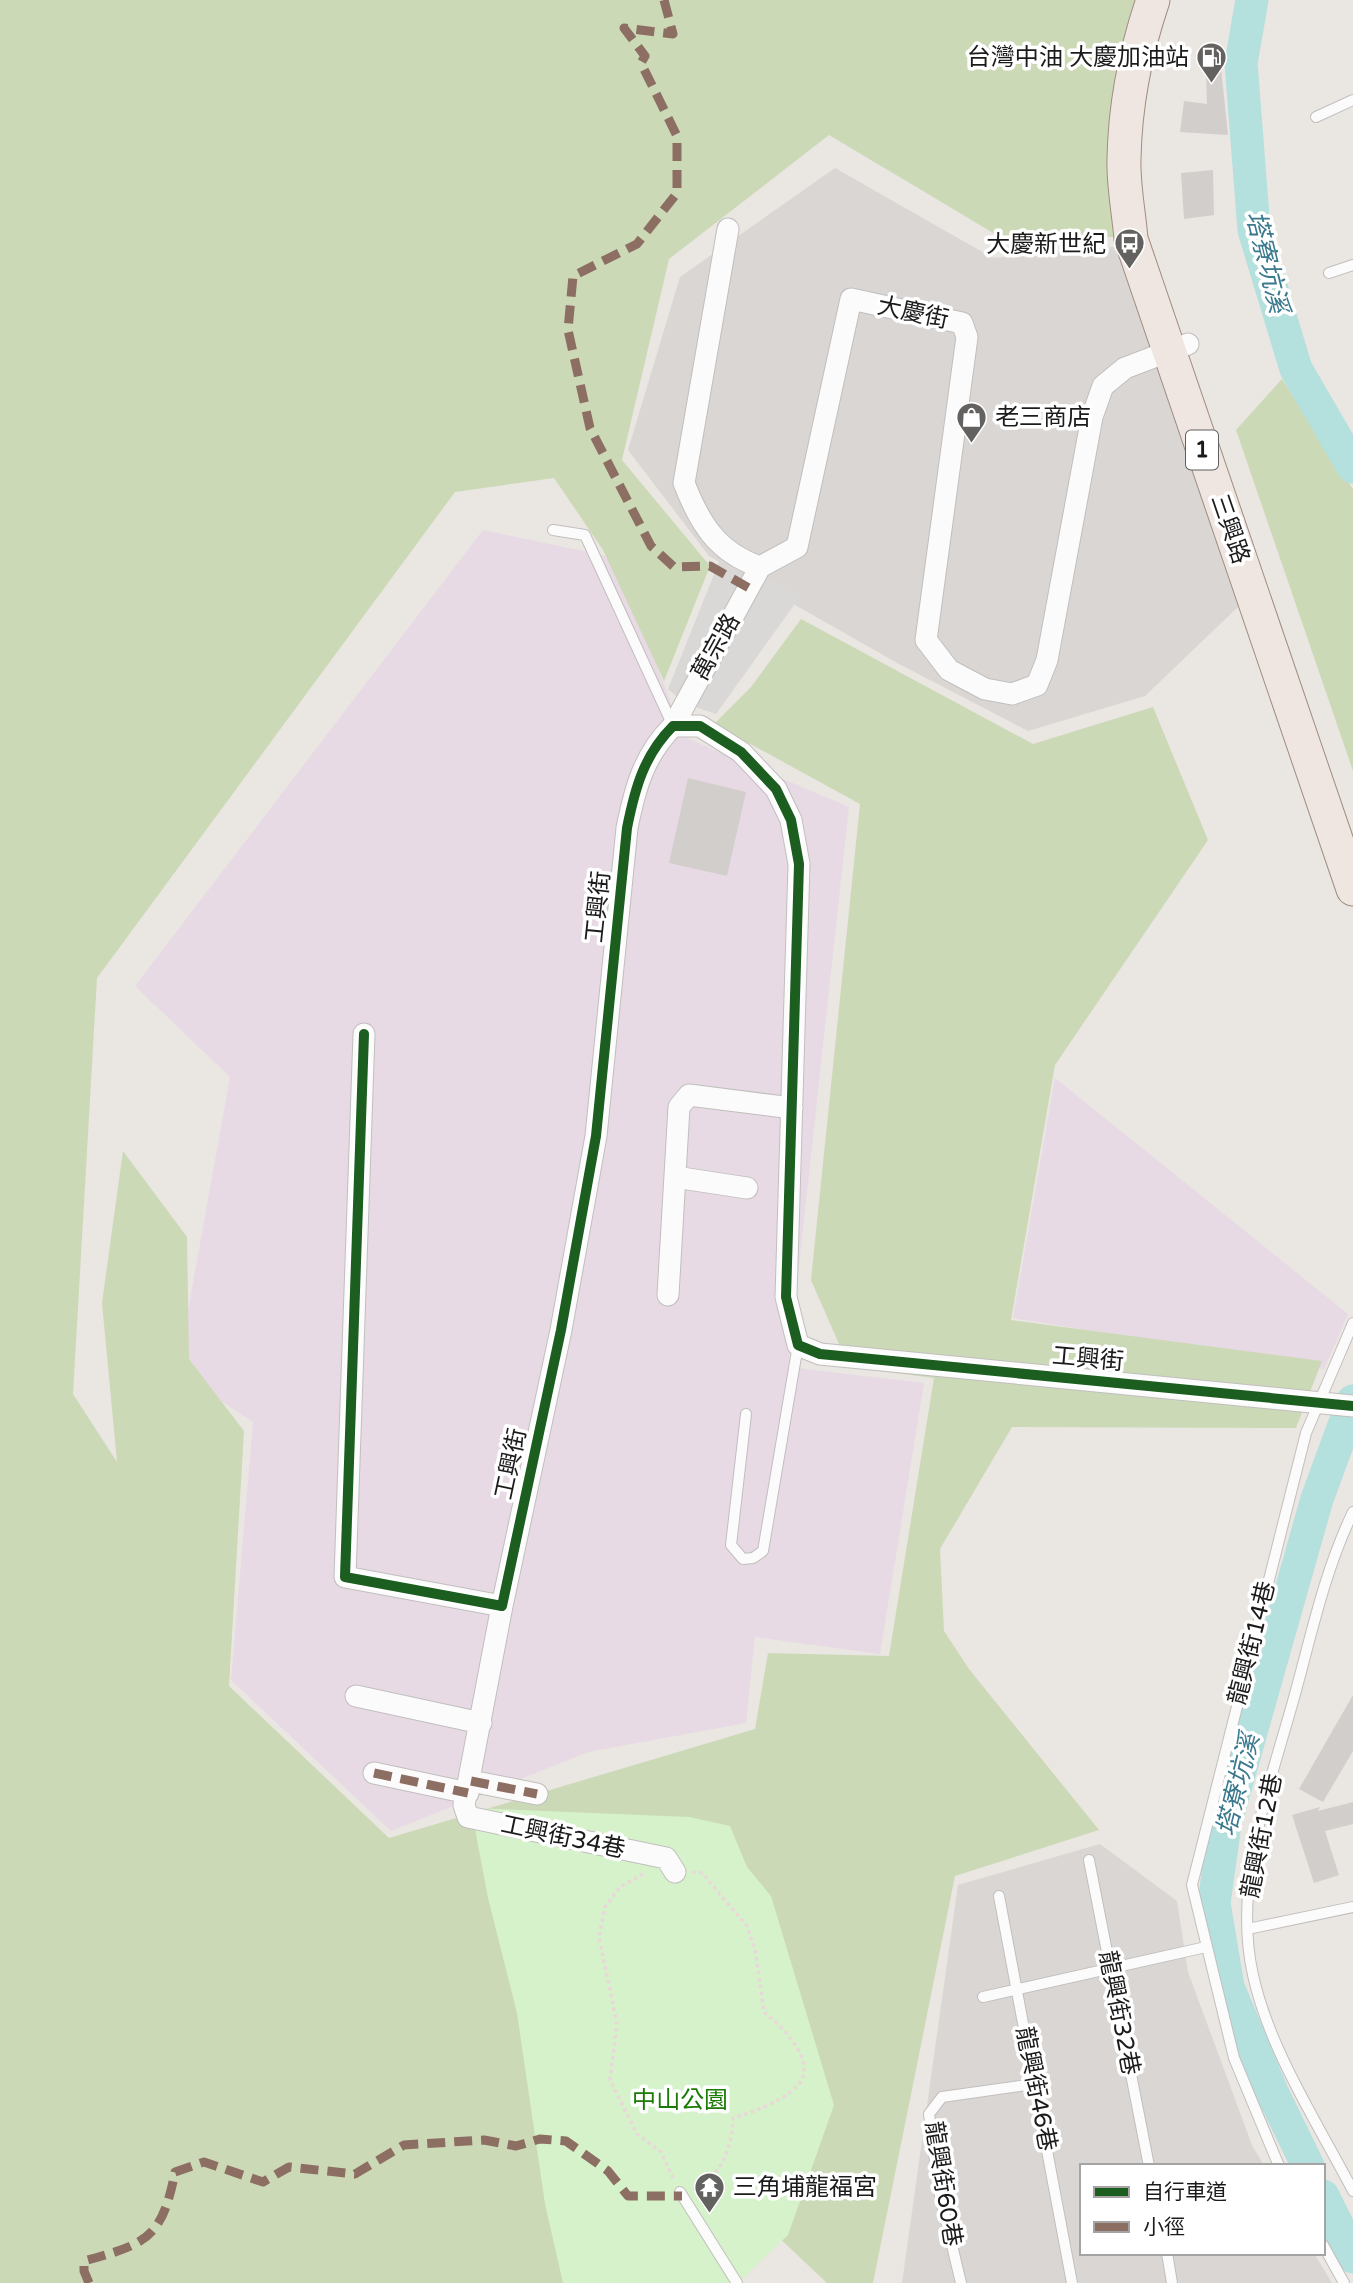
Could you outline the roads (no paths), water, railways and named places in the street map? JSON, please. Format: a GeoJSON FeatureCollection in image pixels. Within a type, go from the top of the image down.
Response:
{"type":"FeatureCollection","features":[{"type":"Feature","properties":{"kind":"main road","name":"三興路"},"geometry":{"type":"LineString","coordinates":[[1153,0],[1140,38],[1132,81],[1124,159],[1131,239],[1178,347],[1353,818]]}},
{"type":"Feature","properties":{"kind":"main road","name":"三興路"},"geometry":{"type":"LineString","coordinates":[[1172,0],[1154,67],[1142,163],[1151,230],[1178,347],[1353,889]]}},
{"type":"Feature","properties":{"kind":"street"},"geometry":{"type":"LineString","coordinates":[[728,229],[684,483],[697,517],[734,558],[760,567]]}},
{"type":"Feature","properties":{"kind":"street","name":"大慶街"},"geometry":{"type":"LineString","coordinates":[[760,567],[797,547],[851,299],[962,323],[967,337],[926,640],[949,670],[985,689],[1012,694],[1037,685],[1047,660],[1092,417],[1103,386],[1125,368],[1178,347]]}},
{"type":"Feature","properties":{"kind":"street","name":"萬宗路"},"geometry":{"type":"LineString","coordinates":[[673,726],[760,567]]}},
{"type":"Feature","properties":{"kind":"street"},"geometry":{"type":"LineString","coordinates":[[673,726],[700,726],[741,751],[776,789],[791,820],[799,864],[786,1297],[798,1345]]}},
{"type":"Feature","properties":{"kind":"street","name":"工興街"},"geometry":{"type":"LineString","coordinates":[[469,1787],[502,1606],[561,1331],[596,1136],[627,828],[635,785],[654,745],[673,726]]}},
{"type":"Feature","properties":{"kind":"street"},"geometry":{"type":"LineString","coordinates":[[364,1034],[345,1577],[502,1606]]}},
{"type":"Feature","properties":{"kind":"street"},"geometry":{"type":"LineString","coordinates":[[668,1295],[680,1107],[689,1095],[792,1108]]}},
{"type":"Feature","properties":{"kind":"street"},"geometry":{"type":"LineString","coordinates":[[675,1177],[747,1188]]}},
{"type":"Feature","properties":{"kind":"street","name":"工興街"},"geometry":{"type":"LineString","coordinates":[[798,1345],[820,1354],[1353,1405]]}},
{"type":"Feature","properties":{"kind":"street"},"geometry":{"type":"LineString","coordinates":[[356,1696],[481,1723]]}},
{"type":"Feature","properties":{"kind":"street"},"geometry":{"type":"LineString","coordinates":[[374,1773],[537,1794]]}},
{"type":"Feature","properties":{"kind":"street","name":"工興街34巷"},"geometry":{"type":"LineString","coordinates":[[469,1787],[464,1805],[468,1817],[666,1858],[675,1872]]}},
{"type":"Feature","properties":{"kind":"lane"},"geometry":{"type":"LineString","coordinates":[[1316,117],[1353,100]]}},
{"type":"Feature","properties":{"kind":"lane"},"geometry":{"type":"LineString","coordinates":[[1329,273],[1353,265]]}},
{"type":"Feature","properties":{"kind":"lane"},"geometry":{"type":"LineString","coordinates":[[553,530],[585,535],[673,726]]}},
{"type":"Feature","properties":{"kind":"lane","name":"龍興街14巷"},"geometry":{"type":"LineString","coordinates":[[1278,2164],[1234,2058],[1192,1885],[1306,1433],[1353,1323]]}},
{"type":"Feature","properties":{"kind":"lane"},"geometry":{"type":"LineString","coordinates":[[746,1413],[731,1545],[743,1559],[754,1558],[763,1551],[798,1345]]}},
{"type":"Feature","properties":{"kind":"lane","name":"龍興街12巷"},"geometry":{"type":"LineString","coordinates":[[1353,1512],[1333,1554],[1270,1788],[1249,1881],[1248,1929],[1253,1974],[1272,2034],[1353,2191]]}},
{"type":"Feature","properties":{"kind":"lane","name":"龍興街32巷"},"geometry":{"type":"LineString","coordinates":[[1089,1860],[1149,2164]]}},
{"type":"Feature","properties":{"kind":"lane","name":"龍興街46巷"},"geometry":{"type":"LineString","coordinates":[[999,1896],[1072,2283]]}},
{"type":"Feature","properties":{"kind":"lane"},"geometry":{"type":"LineString","coordinates":[[1248,1929],[1353,1907]]}},
{"type":"Feature","properties":{"kind":"lane"},"geometry":{"type":"LineString","coordinates":[[984,1997],[1206,1947]]}},
{"type":"Feature","properties":{"kind":"lane","name":"龍興街60巷"},"geometry":{"type":"LineString","coordinates":[[961,2283],[939,2191],[929,2114],[942,2097],[1034,2084]]}},
{"type":"Feature","properties":{"kind":"lane"},"geometry":{"type":"LineString","coordinates":[[681,2194],[737,2283]]}},
{"type":"Feature","properties":{"kind":"lane"},"geometry":{"type":"LineString","coordinates":[[1325,2249],[1344,2283]]}},
{"type":"Feature","properties":{"kind":"lane"},"geometry":{"type":"LineString","coordinates":[[1167,2255],[1172,2283]]}},
{"type":"Feature","properties":{"kind":"waterway","name":"塔寮坑溪"},"geometry":{"type":"LineString","coordinates":[[1252,0],[1241,63],[1254,230],[1296,369],[1353,467]]}},
{"type":"Feature","properties":{"kind":"waterway","name":"塔寮坑溪"},"geometry":{"type":"LineString","coordinates":[[1307,2164],[1272,2092],[1228,1987],[1214,1903],[1225,1824],[1317,1499],[1353,1401]]}},
{"type":"Feature","properties":{"kind":"waterway","name":"塔寮坑溪"},"geometry":{"type":"LineString","coordinates":[[1325,2200],[1353,2257]]}},
{"type":"Feature","properties":{"kind":"place","name":"台灣中油 大慶加油站"},"geometry":{"type":"Point","coordinates":[1212,84]}},
{"type":"Feature","properties":{"kind":"place","name":"大慶新世紀"},"geometry":{"type":"Point","coordinates":[1129,271]}},
{"type":"Feature","properties":{"kind":"place","name":"老三商店"},"geometry":{"type":"Point","coordinates":[972,444]}},
{"type":"Feature","properties":{"kind":"place","name":"三角埔龍福宮"},"geometry":{"type":"Point","coordinates":[710,2214]}},
{"type":"Feature","properties":{"kind":"park label","name":"中山公園"},"geometry":{"type":"Point","coordinates":[680,2100]}}]}
